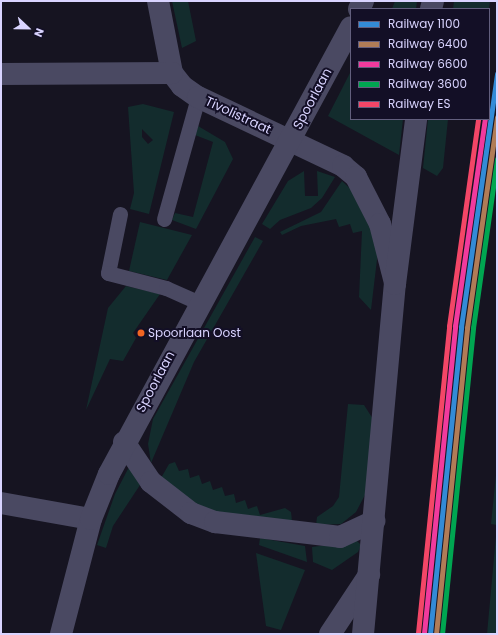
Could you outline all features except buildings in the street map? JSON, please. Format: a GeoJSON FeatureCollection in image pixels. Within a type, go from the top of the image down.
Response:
{"type":"FeatureCollection","features":[{"type":"Feature","properties":{"kind":"street"},"geometry":{"type":"LineString","coordinates":[[1,74],[172,73],[158,1]]}},
{"type":"Feature","properties":{"kind":"street","name":"Spoorlaan"},"geometry":{"type":"LineString","coordinates":[[61,634],[91,519],[124,442],[199,303],[291,141],[350,29]]}},
{"type":"Feature","properties":{"kind":"street","name":"Tivolistraat"},"geometry":{"type":"LineString","coordinates":[[172,73],[198,97],[343,166],[356,178],[378,219],[395,284]]}},
{"type":"Feature","properties":{"kind":"street"},"geometry":{"type":"LineString","coordinates":[[363,634],[375,521],[395,284],[416,120]]}},
{"type":"Feature","properties":{"kind":"street"},"geometry":{"type":"LineString","coordinates":[[124,442],[151,482],[191,513],[215,522],[340,537],[375,521]]}},
{"type":"Feature","properties":{"kind":"street"},"geometry":{"type":"LineString","coordinates":[[1,503],[91,519]]}},
{"type":"Feature","properties":{"kind":"street"},"geometry":{"type":"LineString","coordinates":[[330,634],[369,575]]}},
{"type":"Feature","properties":{"kind":"lane"},"geometry":{"type":"LineString","coordinates":[[164,219],[198,97]]}},
{"type":"Feature","properties":{"kind":"lane"},"geometry":{"type":"LineString","coordinates":[[120,214],[108,274],[166,288],[199,303]]}},
{"type":"Feature","properties":{"kind":"green space"},"geometry":{"type":"Polygon","coordinates":[[[172,1],[188,1],[196,41],[182,48],[172,1]]]}},
{"type":"Feature","properties":{"kind":"green space"},"geometry":{"type":"Polygon","coordinates":[[[395,1],[417,1],[416,8],[392,8],[395,1]]]}},
{"type":"Feature","properties":{"kind":"green space"},"geometry":{"type":"Polygon","coordinates":[[[454,1],[490,1],[489,8],[453,8],[454,1]]]}},
{"type":"Feature","properties":{"kind":"green space"},"geometry":{"type":"Polygon","coordinates":[[[350,73],[350,120],[403,120],[399,155],[328,116],[350,73]]]}},
{"type":"Feature","properties":{"kind":"green space"},"geometry":{"type":"Polygon","coordinates":[[[143,104],[174,112],[149,214],[130,209],[134,193],[128,107],[143,104]],[[142,129],[142,137],[148,144],[153,140],[142,129]]]}},
{"type":"Feature","properties":{"kind":"green space"},"geometry":{"type":"Polygon","coordinates":[[[428,120],[448,120],[443,168],[437,176],[423,168],[428,120]]]}},
{"type":"Feature","properties":{"kind":"green space"},"geometry":{"type":"Polygon","coordinates":[[[198,126],[225,142],[233,159],[196,229],[172,220],[175,213],[193,217],[213,142],[195,135],[198,126]]]}},
{"type":"Feature","properties":{"kind":"green space"},"geometry":{"type":"Polygon","coordinates":[[[304,171],[305,196],[318,196],[317,171],[335,177],[322,198],[311,208],[280,220],[270,229],[262,224],[288,181],[304,171]]]}},
{"type":"Feature","properties":{"kind":"green space"},"geometry":{"type":"Polygon","coordinates":[[[342,181],[359,197],[378,251],[371,310],[359,297],[362,231],[353,233],[350,224],[339,227],[336,219],[301,226],[282,235],[280,232],[321,212],[342,181]]]}},
{"type":"Feature","properties":{"kind":"green space"},"geometry":{"type":"Polygon","coordinates":[[[140,222],[192,235],[167,280],[129,271],[140,222]]]}},
{"type":"Feature","properties":{"kind":"green space"},"geometry":{"type":"Polygon","coordinates":[[[255,237],[263,241],[194,362],[151,463],[148,444],[153,419],[255,237]]]}},
{"type":"Feature","properties":{"kind":"green space"},"geometry":{"type":"Polygon","coordinates":[[[126,286],[160,294],[133,333],[136,338],[123,361],[110,359],[86,410],[108,308],[126,286]]]}},
{"type":"Feature","properties":{"kind":"green space"},"geometry":{"type":"Polygon","coordinates":[[[348,404],[364,405],[373,419],[366,493],[356,512],[341,524],[316,525],[317,517],[333,506],[339,497],[348,404]]]}},
{"type":"Feature","properties":{"kind":"green space"},"geometry":{"type":"Polygon","coordinates":[[[175,462],[179,471],[188,469],[190,478],[199,475],[202,484],[210,481],[213,490],[222,487],[225,496],[234,494],[236,503],[245,500],[248,509],[257,506],[260,515],[285,508],[291,512],[292,521],[194,509],[161,478],[169,464],[175,462]]]}},
{"type":"Feature","properties":{"kind":"green space"},"geometry":{"type":"Polygon","coordinates":[[[497,465],[497,525],[491,524],[497,465]]]}},
{"type":"Feature","properties":{"kind":"green space"},"geometry":{"type":"Polygon","coordinates":[[[129,467],[142,482],[113,526],[106,548],[97,545],[115,494],[129,467]]]}},
{"type":"Feature","properties":{"kind":"green space"},"geometry":{"type":"Polygon","coordinates":[[[497,525],[497,634],[487,634],[497,525]]]}},
{"type":"Feature","properties":{"kind":"green space"},"geometry":{"type":"Polygon","coordinates":[[[260,538],[305,546],[307,562],[259,545],[260,538]]]}},
{"type":"Feature","properties":{"kind":"green space"},"geometry":{"type":"Polygon","coordinates":[[[357,541],[361,545],[358,552],[332,570],[313,562],[312,547],[357,541]]]}},
{"type":"Feature","properties":{"kind":"green space"},"geometry":{"type":"Polygon","coordinates":[[[256,553],[305,570],[281,630],[266,626],[256,553]]]}},
{"type":"Feature","properties":{"kind":"rail line","name":"1100"},"geometry":{"type":"LineString","coordinates":[[430,634],[461,327],[497,74]]}},
{"type":"Feature","properties":{"kind":"rail line","name":"6400"},"geometry":{"type":"LineString","coordinates":[[436,634],[467,328],[497,117]]}},
{"type":"Feature","properties":{"kind":"rail line","name":"ES"},"geometry":{"type":"LineString","coordinates":[[418,633],[449,326],[478,120]]}},
{"type":"Feature","properties":{"kind":"rail line","name":"6600"},"geometry":{"type":"LineString","coordinates":[[424,633],[455,326],[485,120]]}},
{"type":"Feature","properties":{"kind":"rail line","name":"3600"},"geometry":{"type":"LineString","coordinates":[[442,634],[473,328],[497,159]]}},
{"type":"Feature","properties":{"kind":"place","name":"Spoorlaan Oost"},"geometry":{"type":"Point","coordinates":[141,333]}}]}
